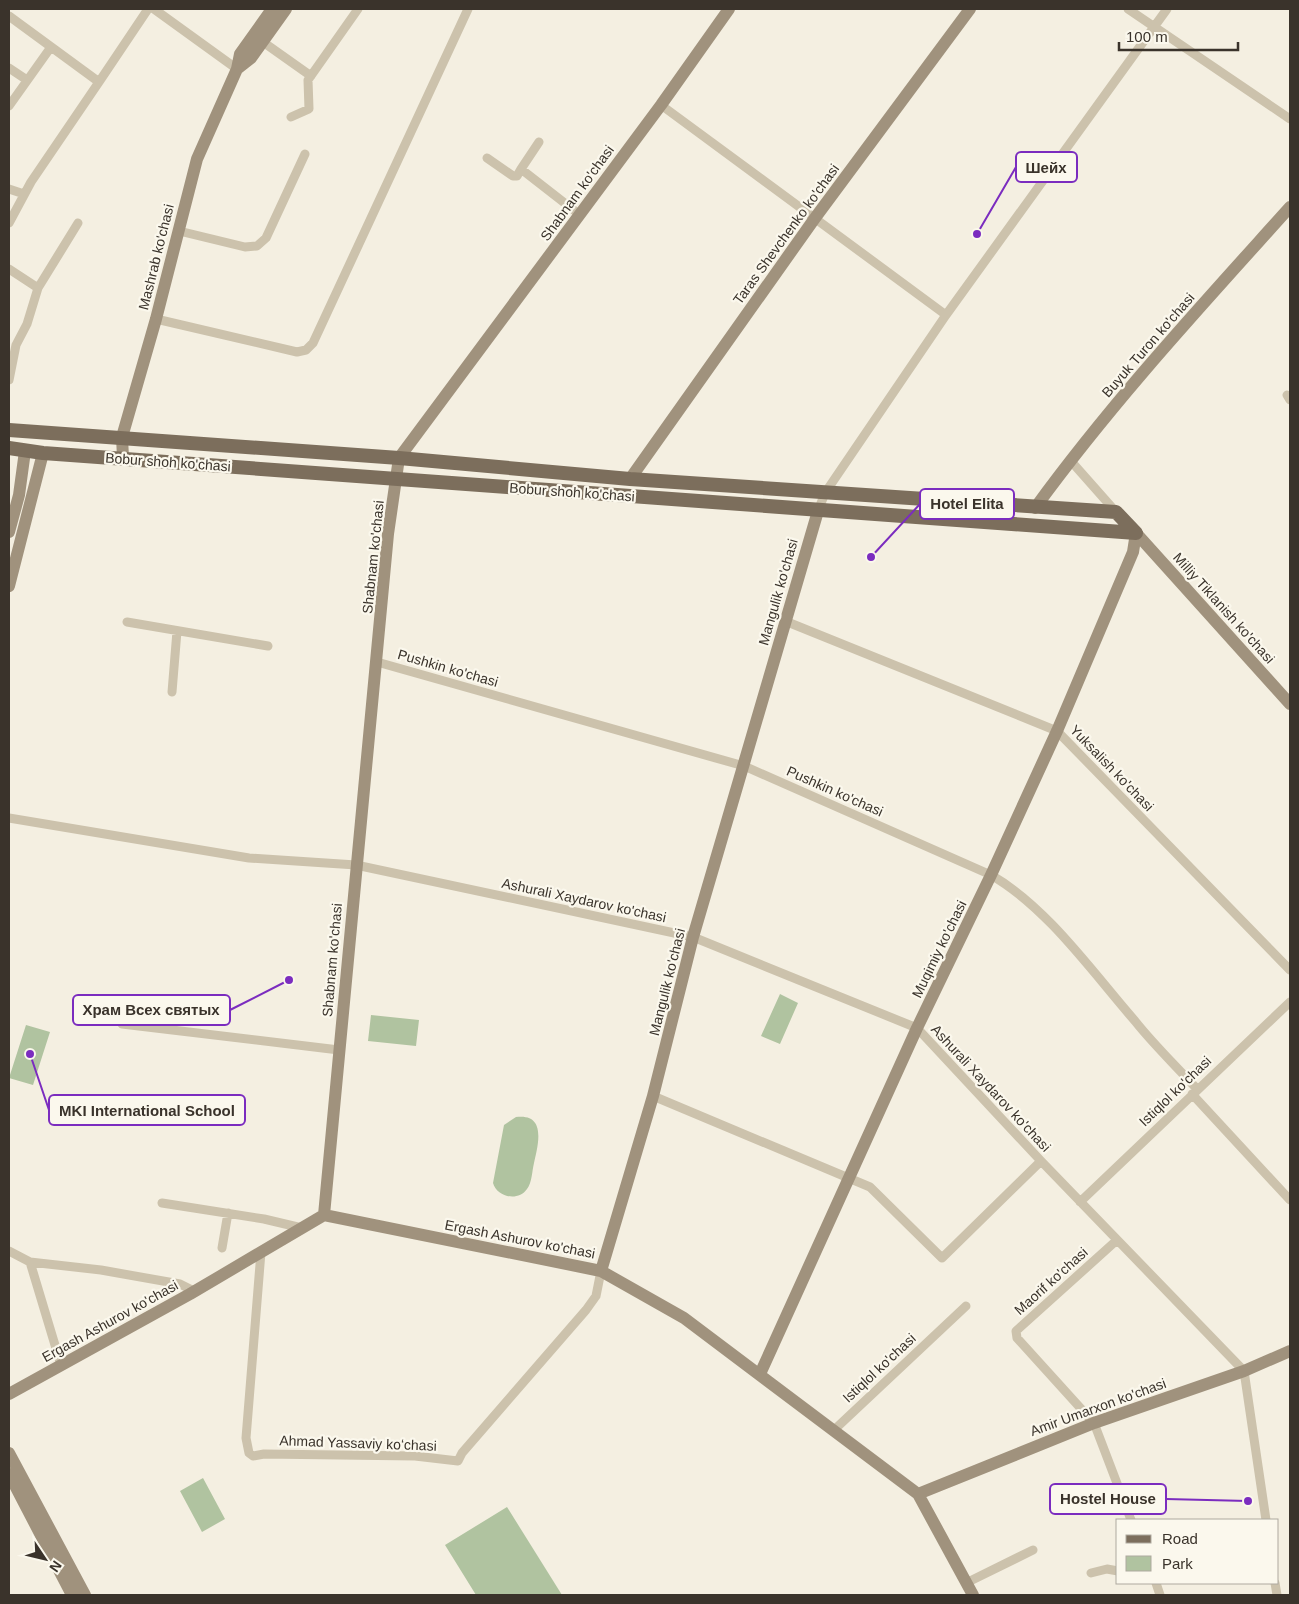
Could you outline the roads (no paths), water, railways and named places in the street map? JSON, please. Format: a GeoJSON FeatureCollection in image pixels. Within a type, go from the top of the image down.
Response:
{"type":"FeatureCollection","features":[{"type":"Feature","properties":{"kind":"main road","name":"Bobur shoh ko'chasi"},"geometry":{"type":"LineString","coordinates":[[9,430],[399,458],[630,479],[1116,512]]}},
{"type":"Feature","properties":{"kind":"main road","name":"Bobur shoh ko'chasi"},"geometry":{"type":"LineString","coordinates":[[9,448],[43,453],[1136,533]]}},
{"type":"Feature","properties":{"kind":"main road"},"geometry":{"type":"LineString","coordinates":[[1116,512],[1136,533]]}},
{"type":"Feature","properties":{"kind":"street"},"geometry":{"type":"LineString","coordinates":[[9,223],[24,194],[148,9]]}},
{"type":"Feature","properties":{"kind":"street"},"geometry":{"type":"LineString","coordinates":[[154,9],[237,69]]}},
{"type":"Feature","properties":{"kind":"street","name":"Mashrab ko'chasi"},"geometry":{"type":"LineString","coordinates":[[123,458],[122,437],[156,319],[197,159],[237,69],[240,54],[272,9]]}},
{"type":"Feature","properties":{"kind":"street","name":"Mashrab ko'chasi"},"geometry":{"type":"LineString","coordinates":[[237,69],[252,58],[286,9]]}},
{"type":"Feature","properties":{"kind":"street"},"geometry":{"type":"LineString","coordinates":[[291,117],[309,109],[308,80],[358,9]]}},
{"type":"Feature","properties":{"kind":"street"},"geometry":{"type":"LineString","coordinates":[[156,319],[297,352],[306,350],[313,343],[468,9]]}},
{"type":"Feature","properties":{"kind":"street","name":"Shabnam ko'chasi"},"geometry":{"type":"LineString","coordinates":[[324,1215],[388,534],[399,458],[661,105],[729,9]]}},
{"type":"Feature","properties":{"kind":"street","name":"Taras Shevchenko ko'chasi"},"geometry":{"type":"LineString","coordinates":[[630,479],[815,218],[970,9]]}},
{"type":"Feature","properties":{"kind":"street"},"geometry":{"type":"LineString","coordinates":[[1128,9],[1290,119]]}},
{"type":"Feature","properties":{"kind":"street","name":"Mangulik ko'chasi"},"geometry":{"type":"LineString","coordinates":[[601,1271],[653,1096],[693,937],[785,621],[825,493],[946,315],[1167,9]]}},
{"type":"Feature","properties":{"kind":"street"},"geometry":{"type":"LineString","coordinates":[[9,16],[99,82]]}},
{"type":"Feature","properties":{"kind":"street"},"geometry":{"type":"LineString","coordinates":[[263,42],[311,76]]}},
{"type":"Feature","properties":{"kind":"street"},"geometry":{"type":"LineString","coordinates":[[9,106],[51,47]]}},
{"type":"Feature","properties":{"kind":"street"},"geometry":{"type":"LineString","coordinates":[[9,68],[27,80]]}},
{"type":"Feature","properties":{"kind":"street"},"geometry":{"type":"LineString","coordinates":[[661,105],[946,315]]}},
{"type":"Feature","properties":{"kind":"street"},"geometry":{"type":"LineString","coordinates":[[488,158],[512,176],[517,176],[539,142]]}},
{"type":"Feature","properties":{"kind":"street"},"geometry":{"type":"LineString","coordinates":[[179,230],[245,247],[258,246],[266,238],[305,154]]}},
{"type":"Feature","properties":{"kind":"street"},"geometry":{"type":"LineString","coordinates":[[521,169],[580,215]]}},
{"type":"Feature","properties":{"kind":"street"},"geometry":{"type":"LineString","coordinates":[[9,189],[24,194]]}},
{"type":"Feature","properties":{"kind":"street","name":"Buyuk Turon ko'chasi"},"geometry":{"type":"LineString","coordinates":[[1035,508],[1070,460],[1149,365],[1290,207]]}},
{"type":"Feature","properties":{"kind":"street"},"geometry":{"type":"LineString","coordinates":[[9,380],[16,345],[27,324],[38,288],[78,223]]}},
{"type":"Feature","properties":{"kind":"street"},"geometry":{"type":"LineString","coordinates":[[9,269],[38,288]]}},
{"type":"Feature","properties":{"kind":"street"},"geometry":{"type":"LineString","coordinates":[[9,532],[19,495],[25,451]]}},
{"type":"Feature","properties":{"kind":"street"},"geometry":{"type":"LineString","coordinates":[[9,586],[43,453]]}},
{"type":"Feature","properties":{"kind":"street"},"geometry":{"type":"LineString","coordinates":[[1070,460],[1116,512]]}},
{"type":"Feature","properties":{"kind":"street","name":"Milliy Tiklanish ko'chasi"},"geometry":{"type":"LineString","coordinates":[[1136,533],[1290,704]]}},
{"type":"Feature","properties":{"kind":"street","name":"Muqimiy ko'chasi"},"geometry":{"type":"LineString","coordinates":[[760,1374],[917,1028],[1057,731],[1132,552],[1136,533]]}},
{"type":"Feature","properties":{"kind":"street","name":"Yuksalish ko'chasi"},"geometry":{"type":"LineString","coordinates":[[785,621],[1057,731],[1290,970]]}},
{"type":"Feature","properties":{"kind":"street"},"geometry":{"type":"LineString","coordinates":[[127,622],[268,646]]}},
{"type":"Feature","properties":{"kind":"street"},"geometry":{"type":"LineString","coordinates":[[172,692],[177,631]]}},
{"type":"Feature","properties":{"kind":"street","name":"Pushkin ko'chasi"},"geometry":{"type":"LineString","coordinates":[[377,662],[744,766],[991,874],[1015,888],[1090,966],[1194,1091],[1290,1200]]}},
{"type":"Feature","properties":{"kind":"street","name":"Ashurali Xaydarov ko'chasi"},"geometry":{"type":"LineString","coordinates":[[9,818],[232,856],[356,865],[693,937],[917,1028],[1080,1202],[1244,1370]]}},
{"type":"Feature","properties":{"kind":"street","name":"Istiqlol ko'chasi"},"geometry":{"type":"LineString","coordinates":[[1080,1202],[1194,1091],[1290,1002]]}},
{"type":"Feature","properties":{"kind":"street"},"geometry":{"type":"LineString","coordinates":[[122,1024],[339,1050]]}},
{"type":"Feature","properties":{"kind":"street"},"geometry":{"type":"LineString","coordinates":[[653,1096],[870,1187],[942,1258],[1041,1161]]}},
{"type":"Feature","properties":{"kind":"street"},"geometry":{"type":"LineString","coordinates":[[162,1203],[228,1213],[302,1228]]}},
{"type":"Feature","properties":{"kind":"street"},"geometry":{"type":"LineString","coordinates":[[222,1248],[228,1213]]}},
{"type":"Feature","properties":{"kind":"street","name":"Ergash Ashurov ko'chasi"},"geometry":{"type":"LineString","coordinates":[[9,1394],[194,1291],[324,1215],[601,1271],[684,1318],[918,1494],[973,1595]]}},
{"type":"Feature","properties":{"kind":"street","name":"Maorif ko'chasi"},"geometry":{"type":"LineString","coordinates":[[1118,1240],[1016,1331],[1016,1338],[1094,1423],[1132,1519]]}},
{"type":"Feature","properties":{"kind":"street"},"geometry":{"type":"LineString","coordinates":[[9,1250],[30,1262],[101,1270],[180,1284],[194,1291]]}},
{"type":"Feature","properties":{"kind":"street","name":"Ahmad Yassaviy koʻchasi"},"geometry":{"type":"LineString","coordinates":[[261,1252],[246,1438],[249,1453],[253,1456],[264,1454],[415,1456],[458,1461],[462,1453],[586,1310],[596,1296],[601,1271]]}},
{"type":"Feature","properties":{"kind":"street"},"geometry":{"type":"LineString","coordinates":[[30,1262],[61,1365]]}},
{"type":"Feature","properties":{"kind":"street","name":"Istiqlol ko'chasi"},"geometry":{"type":"LineString","coordinates":[[834,1430],[966,1306]]}},
{"type":"Feature","properties":{"kind":"street","name":"Amir Umarxon ko'chasi"},"geometry":{"type":"LineString","coordinates":[[918,1494],[1094,1423],[1244,1370],[1290,1351]]}},
{"type":"Feature","properties":{"kind":"street"},"geometry":{"type":"LineString","coordinates":[[1244,1370],[1266,1519]]}},
{"type":"Feature","properties":{"kind":"street"},"geometry":{"type":"LineString","coordinates":[[9,1453],[85,1595]]}},
{"type":"Feature","properties":{"kind":"street"},"geometry":{"type":"LineString","coordinates":[[9,1474],[72,1595]]}},
{"type":"Feature","properties":{"kind":"street"},"geometry":{"type":"LineString","coordinates":[[966,1583],[1033,1550]]}},
{"type":"Feature","properties":{"kind":"street"},"geometry":{"type":"LineString","coordinates":[[1091,1574],[1107,1569],[1116,1570]]}},
{"type":"Feature","properties":{"kind":"place","name":"Шейх"},"geometry":{"type":"Point","coordinates":[977,234]}},
{"type":"Feature","properties":{"kind":"place","name":"Hotel Elita"},"geometry":{"type":"Point","coordinates":[871,557]}},
{"type":"Feature","properties":{"kind":"place","name":"Храм Всех святых"},"geometry":{"type":"Point","coordinates":[289,980]}},
{"type":"Feature","properties":{"kind":"place","name":"MKI International School"},"geometry":{"type":"Point","coordinates":[30,1054]}},
{"type":"Feature","properties":{"kind":"place","name":"Hostel House"},"geometry":{"type":"Point","coordinates":[1248,1501]}}]}
